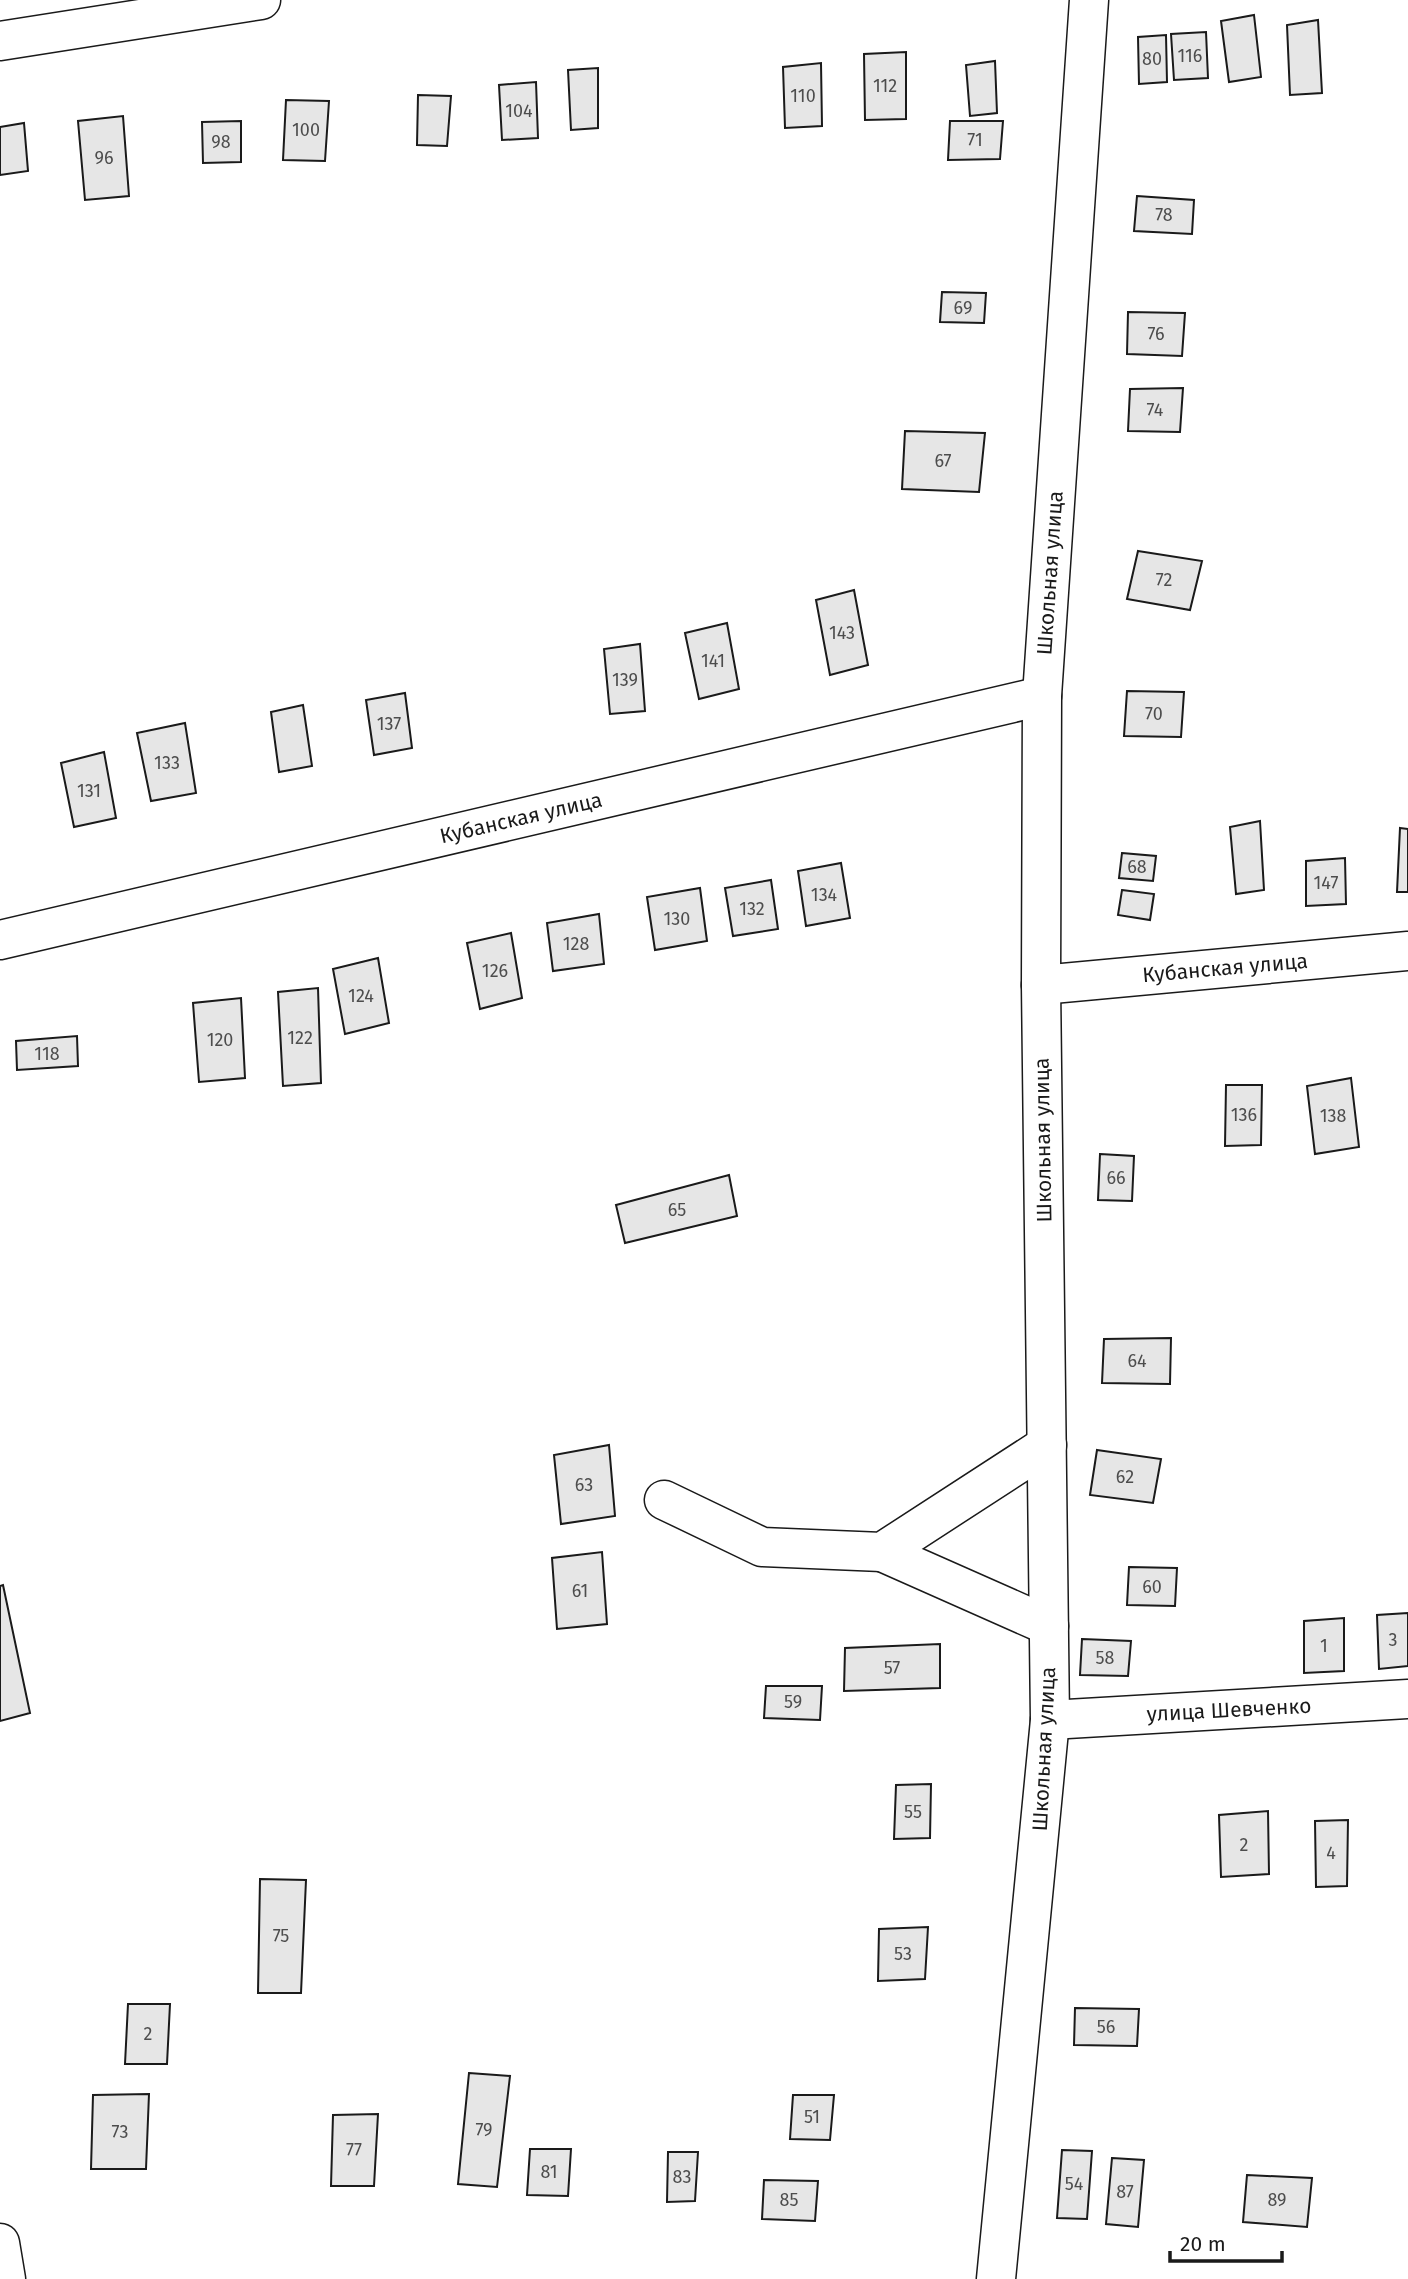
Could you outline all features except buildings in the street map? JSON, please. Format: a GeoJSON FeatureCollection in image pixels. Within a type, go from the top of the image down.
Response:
{"type":"FeatureCollection","features":[{"type":"Feature","properties":{"kind":"street"},"geometry":{"type":"LineString","coordinates":[[0,41],[261,0]]}},
{"type":"Feature","properties":{"kind":"street","name":"Школьная улица"},"geometry":{"type":"LineString","coordinates":[[996,2279],[1050,1720],[1041,985],[1042,696],[1089,0]]}},
{"type":"Feature","properties":{"kind":"street","name":"Кубанская улица"},"geometry":{"type":"LineString","coordinates":[[0,940],[1042,696]]}},
{"type":"Feature","properties":{"kind":"street","name":"Кубанская улица"},"geometry":{"type":"LineString","coordinates":[[1041,985],[1408,951]]}},
{"type":"Feature","properties":{"kind":"street"},"geometry":{"type":"LineString","coordinates":[[882,1552],[1046,1445]]}},
{"type":"Feature","properties":{"kind":"street"},"geometry":{"type":"LineString","coordinates":[[663,1500],[762,1547],[882,1552],[1049,1626]]}},
{"type":"Feature","properties":{"kind":"street","name":"улица Шевченко"},"geometry":{"type":"LineString","coordinates":[[1050,1720],[1408,1699]]}},
{"type":"Feature","properties":{"kind":"street"},"geometry":{"type":"LineString","coordinates":[[0,2243],[6,2279]]}}]}
